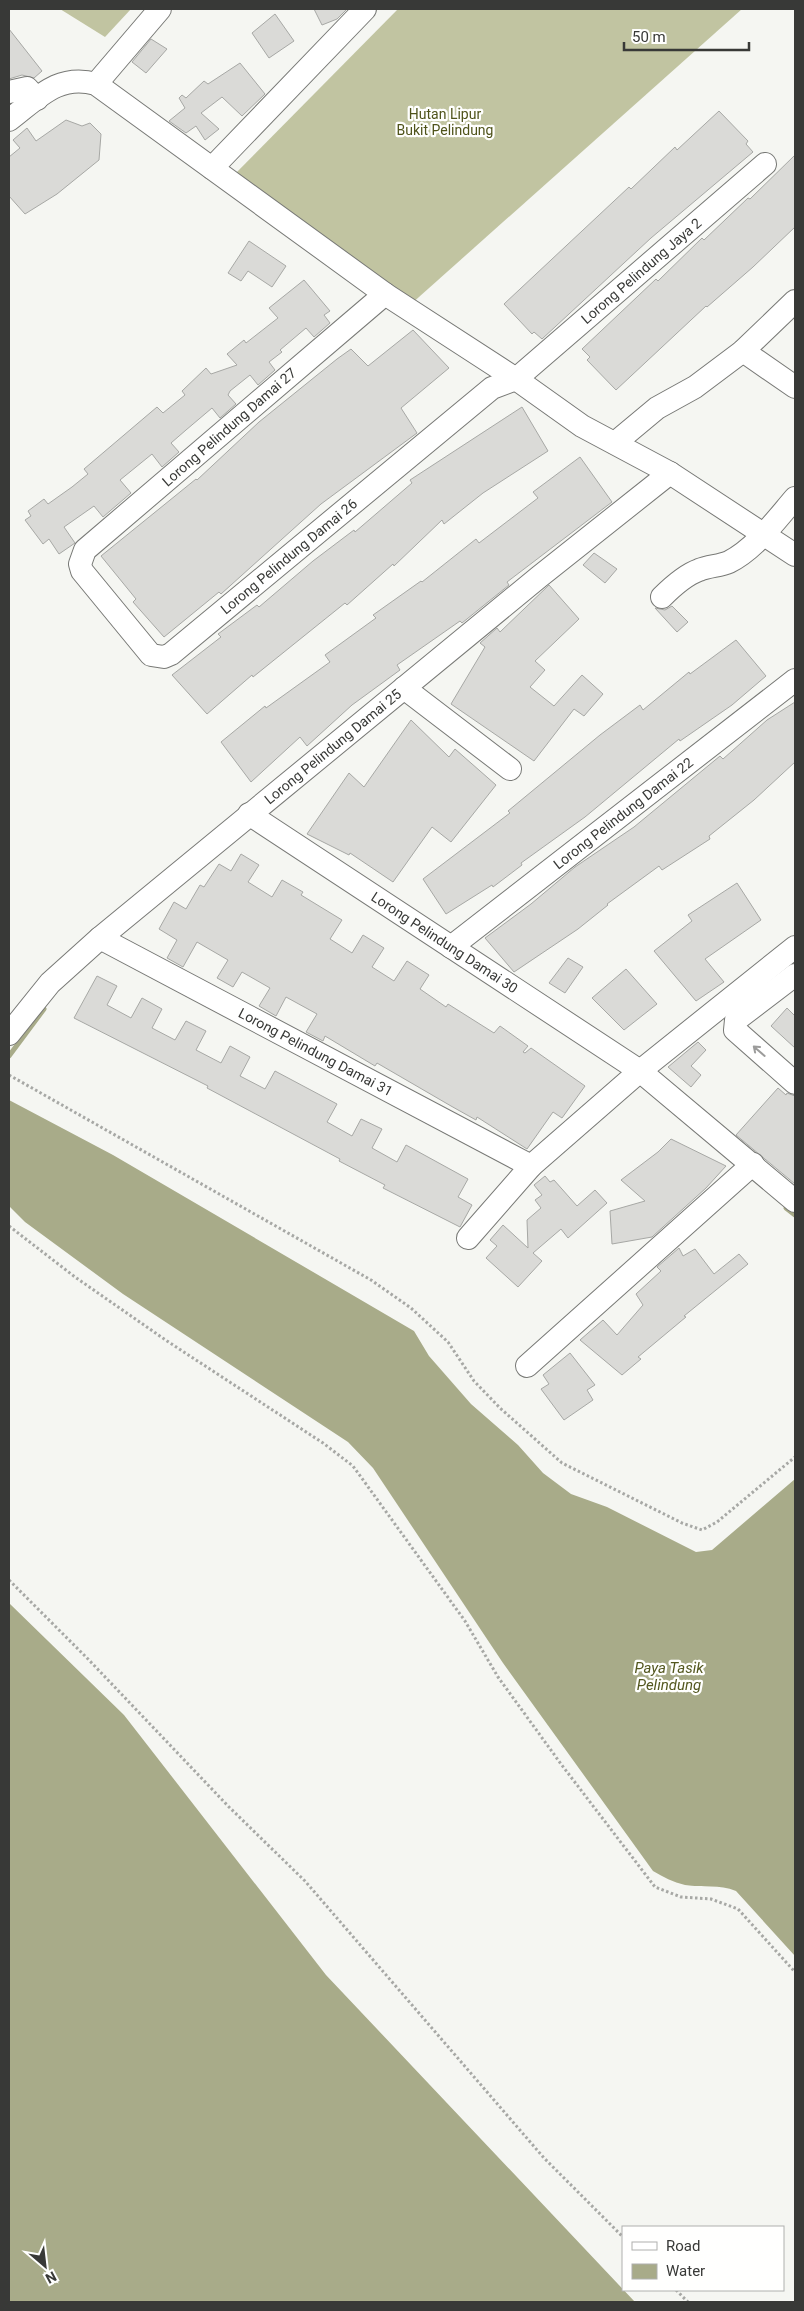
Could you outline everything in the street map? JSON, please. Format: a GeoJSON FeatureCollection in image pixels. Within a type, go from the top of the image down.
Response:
{"type":"FeatureCollection","features":[{"type":"Feature","properties":{"kind":"street"},"geometry":{"type":"LineString","coordinates":[[96,84],[160,9]]}},
{"type":"Feature","properties":{"kind":"street"},"geometry":{"type":"LineString","coordinates":[[212,168],[365,9]]}},
{"type":"Feature","properties":{"kind":"street"},"geometry":{"type":"LineString","coordinates":[[9,120],[36,99],[64,82],[74,80],[96,84],[384,294],[516,378],[582,426],[670,473],[795,555]]}},
{"type":"Feature","properties":{"kind":"street"},"geometry":{"type":"LineString","coordinates":[[9,92],[27,88],[36,99]]}},
{"type":"Feature","properties":{"kind":"street","name":"Lorong Pelindung Jaya 2"},"geometry":{"type":"LineString","coordinates":[[516,378],[766,164]]}},
{"type":"Feature","properties":{"kind":"street","name":"Lorong Pelindung Damai 27"},"geometry":{"type":"LineString","coordinates":[[80,564],[85,550],[384,294]]}},
{"type":"Feature","properties":{"kind":"street"},"geometry":{"type":"LineString","coordinates":[[615,443],[657,408],[695,387],[743,351],[795,301]]}},
{"type":"Feature","properties":{"kind":"street"},"geometry":{"type":"LineString","coordinates":[[743,351],[795,387]]}},
{"type":"Feature","properties":{"kind":"street","name":"Lorong Pelindung Damai 26"},"geometry":{"type":"LineString","coordinates":[[80,564],[82,571],[151,655],[164,657],[171,654],[492,388],[516,378]]}},
{"type":"Feature","properties":{"kind":"street","name":"Lorong Pelindung Damai 25"},"geometry":{"type":"LineString","coordinates":[[9,1034],[50,983],[100,938],[249,814],[670,473]]}},
{"type":"Feature","properties":{"kind":"street"},"geometry":{"type":"LineString","coordinates":[[662,597],[686,576],[735,558],[764,533],[795,498]]}},
{"type":"Feature","properties":{"kind":"street","name":"Lorong Pelindung Damai 22"},"geometry":{"type":"LineString","coordinates":[[451,947],[795,680]]}},
{"type":"Feature","properties":{"kind":"street"},"geometry":{"type":"LineString","coordinates":[[404,688],[510,769]]}},
{"type":"Feature","properties":{"kind":"street","name":"Lorong Pelindung Damai 30"},"geometry":{"type":"LineString","coordinates":[[249,814],[640,1071],[795,1201]]}},
{"type":"Feature","properties":{"kind":"street","name":"Lorong Pelindung Damai 31"},"geometry":{"type":"LineString","coordinates":[[100,938],[531,1166]]}},
{"type":"Feature","properties":{"kind":"street"},"geometry":{"type":"LineString","coordinates":[[468,1238],[531,1166],[640,1071],[795,947]]}},
{"type":"Feature","properties":{"kind":"street"},"geometry":{"type":"LineString","coordinates":[[795,975],[736,1020],[735,1030],[795,1083]]}},
{"type":"Feature","properties":{"kind":"street"},"geometry":{"type":"LineString","coordinates":[[527,1366],[753,1164]]}},
{"type":"Feature","properties":{"kind":"path"},"geometry":{"type":"LineString","coordinates":[[9,1075],[371,1280],[411,1308],[448,1342],[474,1381],[500,1408],[562,1463],[682,1523],[702,1530],[717,1522],[795,1457]]}},
{"type":"Feature","properties":{"kind":"path"},"geometry":{"type":"LineString","coordinates":[[9,1226],[75,1277],[323,1443],[353,1466],[465,1621],[498,1677],[630,1858],[655,1887],[681,1897],[711,1899],[738,1909],[795,1972]]}},
{"type":"Feature","properties":{"kind":"path"},"geometry":{"type":"LineString","coordinates":[[9,1580],[88,1659],[229,1807],[305,1881],[544,2158],[622,2236]]}},
{"type":"Feature","properties":{"kind":"path"},"geometry":{"type":"LineString","coordinates":[[677,2291],[688,2302]]}},
{"type":"Feature","properties":{"kind":"green space"},"geometry":{"type":"Polygon","coordinates":[[[60,9],[131,9],[105,37],[60,9]]]}},
{"type":"Feature","properties":{"kind":"green space","name":"Hutan Lipur Bukit Pelindung"},"geometry":{"type":"Polygon","coordinates":[[[398,9],[742,9],[410,305],[231,178],[398,9]]]}},
{"type":"Feature","properties":{"kind":"water","name":"Paya Tasik Pelindung"},"geometry":{"type":"Polygon","coordinates":[[[9,1100],[113,1155],[414,1331],[429,1356],[471,1404],[518,1445],[543,1473],[571,1494],[607,1507],[696,1552],[712,1550],[795,1479],[795,1956],[736,1891],[717,1887],[685,1885],[653,1871],[503,1663],[373,1468],[348,1442],[123,1294],[25,1222],[9,1206],[9,1100]]]}},
{"type":"Feature","properties":{"kind":"water"},"geometry":{"type":"Polygon","coordinates":[[[9,1603],[124,1715],[326,1975],[622,2288],[622,2291],[625,2291],[635,2302],[9,2302],[9,1603]]]}},
{"type":"Feature","properties":{"kind":"building"},"geometry":{"type":"Polygon","coordinates":[[[314,9],[347,9],[337,19],[322,25],[314,9]]]}},
{"type":"Feature","properties":{"kind":"building"},"geometry":{"type":"Polygon","coordinates":[[[275,14],[294,41],[269,58],[252,33],[275,14]]]}},
{"type":"Feature","properties":{"kind":"building"},"geometry":{"type":"Polygon","coordinates":[[[9,29],[42,71],[34,78],[22,75],[9,79],[9,29]]]}},
{"type":"Feature","properties":{"kind":"building"},"geometry":{"type":"Polygon","coordinates":[[[151,39],[167,49],[146,73],[132,62],[151,39]]]}},
{"type":"Feature","properties":{"kind":"building"},"geometry":{"type":"Polygon","coordinates":[[[240,63],[265,94],[242,116],[222,97],[201,113],[219,129],[205,140],[196,126],[186,133],[169,121],[185,108],[179,98],[182,95],[186,98],[204,81],[208,84],[240,63]]]}},
{"type":"Feature","properties":{"kind":"building"},"geometry":{"type":"Polygon","coordinates":[[[719,111],[748,141],[746,144],[753,152],[651,238],[542,339],[534,332],[532,334],[504,304],[629,187],[631,189],[675,147],[677,150],[719,111]]]}},
{"type":"Feature","properties":{"kind":"building"},"geometry":{"type":"Polygon","coordinates":[[[66,120],[82,126],[90,123],[101,134],[99,160],[57,194],[25,214],[9,196],[9,157],[20,148],[13,140],[27,128],[36,141],[66,120]]]}},
{"type":"Feature","properties":{"kind":"building"},"geometry":{"type":"Polygon","coordinates":[[[795,155],[795,227],[753,267],[706,306],[616,390],[587,360],[590,357],[582,349],[656,279],[658,281],[702,238],[704,240],[748,198],[750,199],[795,155]]]}},
{"type":"Feature","properties":{"kind":"building"},"geometry":{"type":"Polygon","coordinates":[[[249,241],[286,266],[272,287],[248,271],[241,281],[228,273],[249,241]]]}},
{"type":"Feature","properties":{"kind":"building"},"geometry":{"type":"Polygon","coordinates":[[[304,280],[330,311],[324,315],[330,323],[314,337],[306,328],[280,350],[282,352],[269,362],[275,370],[258,385],[250,375],[230,391],[228,395],[236,404],[220,418],[212,408],[186,430],[171,443],[179,452],[162,467],[152,454],[120,480],[131,493],[103,517],[94,506],[64,527],[75,543],[59,554],[49,539],[43,544],[25,520],[31,516],[28,511],[44,499],[48,504],[72,487],[88,474],[84,469],[157,407],[163,413],[185,395],[182,391],[206,368],[211,374],[237,365],[227,354],[244,340],[246,343],[278,318],[269,308],[304,280]]]}},
{"type":"Feature","properties":{"kind":"building"},"geometry":{"type":"Polygon","coordinates":[[[413,330],[449,368],[401,408],[417,433],[321,504],[221,594],[219,592],[164,637],[133,602],[136,599],[101,556],[197,480],[259,422],[337,359],[351,349],[368,366],[413,330]]]}},
{"type":"Feature","properties":{"kind":"building"},"geometry":{"type":"Polygon","coordinates":[[[522,407],[548,451],[483,493],[444,524],[442,520],[394,566],[393,564],[347,605],[345,603],[253,677],[252,675],[207,714],[172,675],[221,637],[218,634],[257,605],[259,607],[313,561],[354,530],[355,532],[412,483],[410,480],[522,407]]]}},
{"type":"Feature","properties":{"kind":"building"},"geometry":{"type":"Polygon","coordinates":[[[580,457],[612,502],[507,582],[509,585],[462,623],[460,621],[397,665],[400,670],[352,705],[307,746],[300,737],[251,782],[221,742],[265,706],[266,708],[330,662],[325,655],[376,618],[373,615],[422,582],[476,539],[479,543],[538,498],[533,492],[580,457]]]}},
{"type":"Feature","properties":{"kind":"building"},"geometry":{"type":"Polygon","coordinates":[[[594,553],[617,569],[605,583],[583,565],[594,553]]]}},
{"type":"Feature","properties":{"kind":"building"},"geometry":{"type":"Polygon","coordinates":[[[549,585],[579,619],[535,661],[545,670],[530,687],[554,706],[582,675],[603,694],[584,716],[574,709],[534,761],[451,704],[485,647],[480,643],[497,628],[500,632],[549,585]]]}},
{"type":"Feature","properties":{"kind":"building"},"geometry":{"type":"Polygon","coordinates":[[[672,606],[688,622],[677,632],[655,608],[665,610],[672,606]]]}},
{"type":"Feature","properties":{"kind":"building"},"geometry":{"type":"Polygon","coordinates":[[[736,640],[766,676],[732,705],[680,741],[679,739],[585,817],[521,863],[522,865],[493,887],[492,885],[446,914],[423,879],[510,813],[508,811],[600,735],[640,705],[643,710],[689,672],[690,674],[736,640]]]}},
{"type":"Feature","properties":{"kind":"building"},"geometry":{"type":"Polygon","coordinates":[[[795,702],[795,762],[754,800],[709,836],[710,839],[662,870],[659,866],[607,904],[578,929],[514,972],[485,938],[531,904],[575,867],[634,827],[720,756],[723,759],[767,720],[795,702]]]}},
{"type":"Feature","properties":{"kind":"building"},"geometry":{"type":"Polygon","coordinates":[[[411,720],[449,757],[455,749],[496,785],[451,842],[432,827],[393,882],[350,853],[349,855],[307,834],[349,773],[364,787],[411,720]]]}},
{"type":"Feature","properties":{"kind":"building"},"geometry":{"type":"Polygon","coordinates":[[[241,854],[259,865],[248,882],[272,897],[282,880],[303,892],[301,895],[342,920],[330,939],[352,953],[363,935],[384,948],[372,967],[394,981],[407,961],[429,975],[420,989],[446,1007],[448,1004],[494,1033],[500,1026],[528,1046],[523,1052],[525,1053],[531,1048],[585,1086],[562,1118],[553,1112],[527,1149],[477,1117],[476,1120],[377,1063],[375,1066],[325,1036],[323,1041],[306,1032],[317,1014],[286,997],[276,1016],[259,1006],[270,988],[242,972],[233,987],[217,978],[228,960],[197,942],[183,967],[167,958],[177,940],[159,929],[174,902],[186,909],[200,885],[204,887],[219,864],[231,871],[241,854]]]}},
{"type":"Feature","properties":{"kind":"building"},"geometry":{"type":"Polygon","coordinates":[[[737,883],[761,920],[705,959],[724,982],[696,1001],[654,951],[692,921],[688,915],[737,883]]]}},
{"type":"Feature","properties":{"kind":"building"},"geometry":{"type":"Polygon","coordinates":[[[568,958],[583,967],[565,993],[549,983],[568,958]]]}},
{"type":"Feature","properties":{"kind":"building"},"geometry":{"type":"Polygon","coordinates":[[[626,969],[657,1004],[624,1030],[592,998],[626,969]]]}},
{"type":"Feature","properties":{"kind":"building"},"geometry":{"type":"Polygon","coordinates":[[[97,976],[117,986],[107,1005],[131,1018],[142,998],[162,1009],[152,1028],[175,1040],[186,1021],[206,1031],[196,1050],[221,1063],[230,1046],[250,1057],[240,1076],[265,1089],[275,1071],[337,1104],[327,1122],[352,1136],[361,1119],[382,1129],[372,1148],[397,1162],[406,1145],[468,1179],[458,1197],[472,1205],[460,1227],[383,1188],[385,1185],[207,1088],[208,1086],[74,1018],[97,976]]]}},
{"type":"Feature","properties":{"kind":"building"},"geometry":{"type":"Polygon","coordinates":[[[787,1008],[795,1016],[795,1048],[771,1026],[787,1008]]]}},
{"type":"Feature","properties":{"kind":"building"},"geometry":{"type":"Polygon","coordinates":[[[698,1042],[706,1050],[691,1066],[701,1075],[691,1087],[668,1067],[698,1042]]]}},
{"type":"Feature","properties":{"kind":"building"},"geometry":{"type":"Polygon","coordinates":[[[778,1088],[786,1095],[787,1093],[795,1096],[795,1184],[736,1135],[778,1088]]]}},
{"type":"Feature","properties":{"kind":"building"},"geometry":{"type":"Polygon","coordinates":[[[671,1139],[726,1166],[706,1188],[652,1237],[612,1244],[610,1211],[645,1201],[621,1180],[658,1152],[671,1139]]]}},
{"type":"Feature","properties":{"kind":"building"},"geometry":{"type":"Polygon","coordinates":[[[545,1176],[550,1182],[554,1180],[577,1206],[595,1190],[607,1203],[568,1238],[561,1229],[533,1253],[542,1261],[518,1287],[486,1258],[497,1246],[490,1240],[503,1225],[528,1248],[527,1220],[541,1208],[535,1200],[542,1195],[534,1185],[545,1176]]]}},
{"type":"Feature","properties":{"kind":"building"},"geometry":{"type":"Polygon","coordinates":[[[679,1248],[683,1256],[695,1249],[714,1274],[739,1254],[748,1264],[684,1316],[686,1317],[638,1357],[641,1359],[622,1375],[580,1340],[603,1320],[617,1335],[643,1305],[636,1294],[661,1271],[657,1267],[679,1248]]]}},
{"type":"Feature","properties":{"kind":"building"},"geometry":{"type":"Polygon","coordinates":[[[570,1353],[595,1385],[587,1390],[593,1400],[564,1420],[541,1389],[549,1384],[543,1375],[570,1353]]]}},
{"type":"Feature","properties":{"kind":"waterway"},"geometry":{"type":"LineString","coordinates":[[9,1056],[44,1009]]}},
{"type":"Feature","properties":{"kind":"waterway"},"geometry":{"type":"LineString","coordinates":[[786,1208],[795,1215]]}}]}
